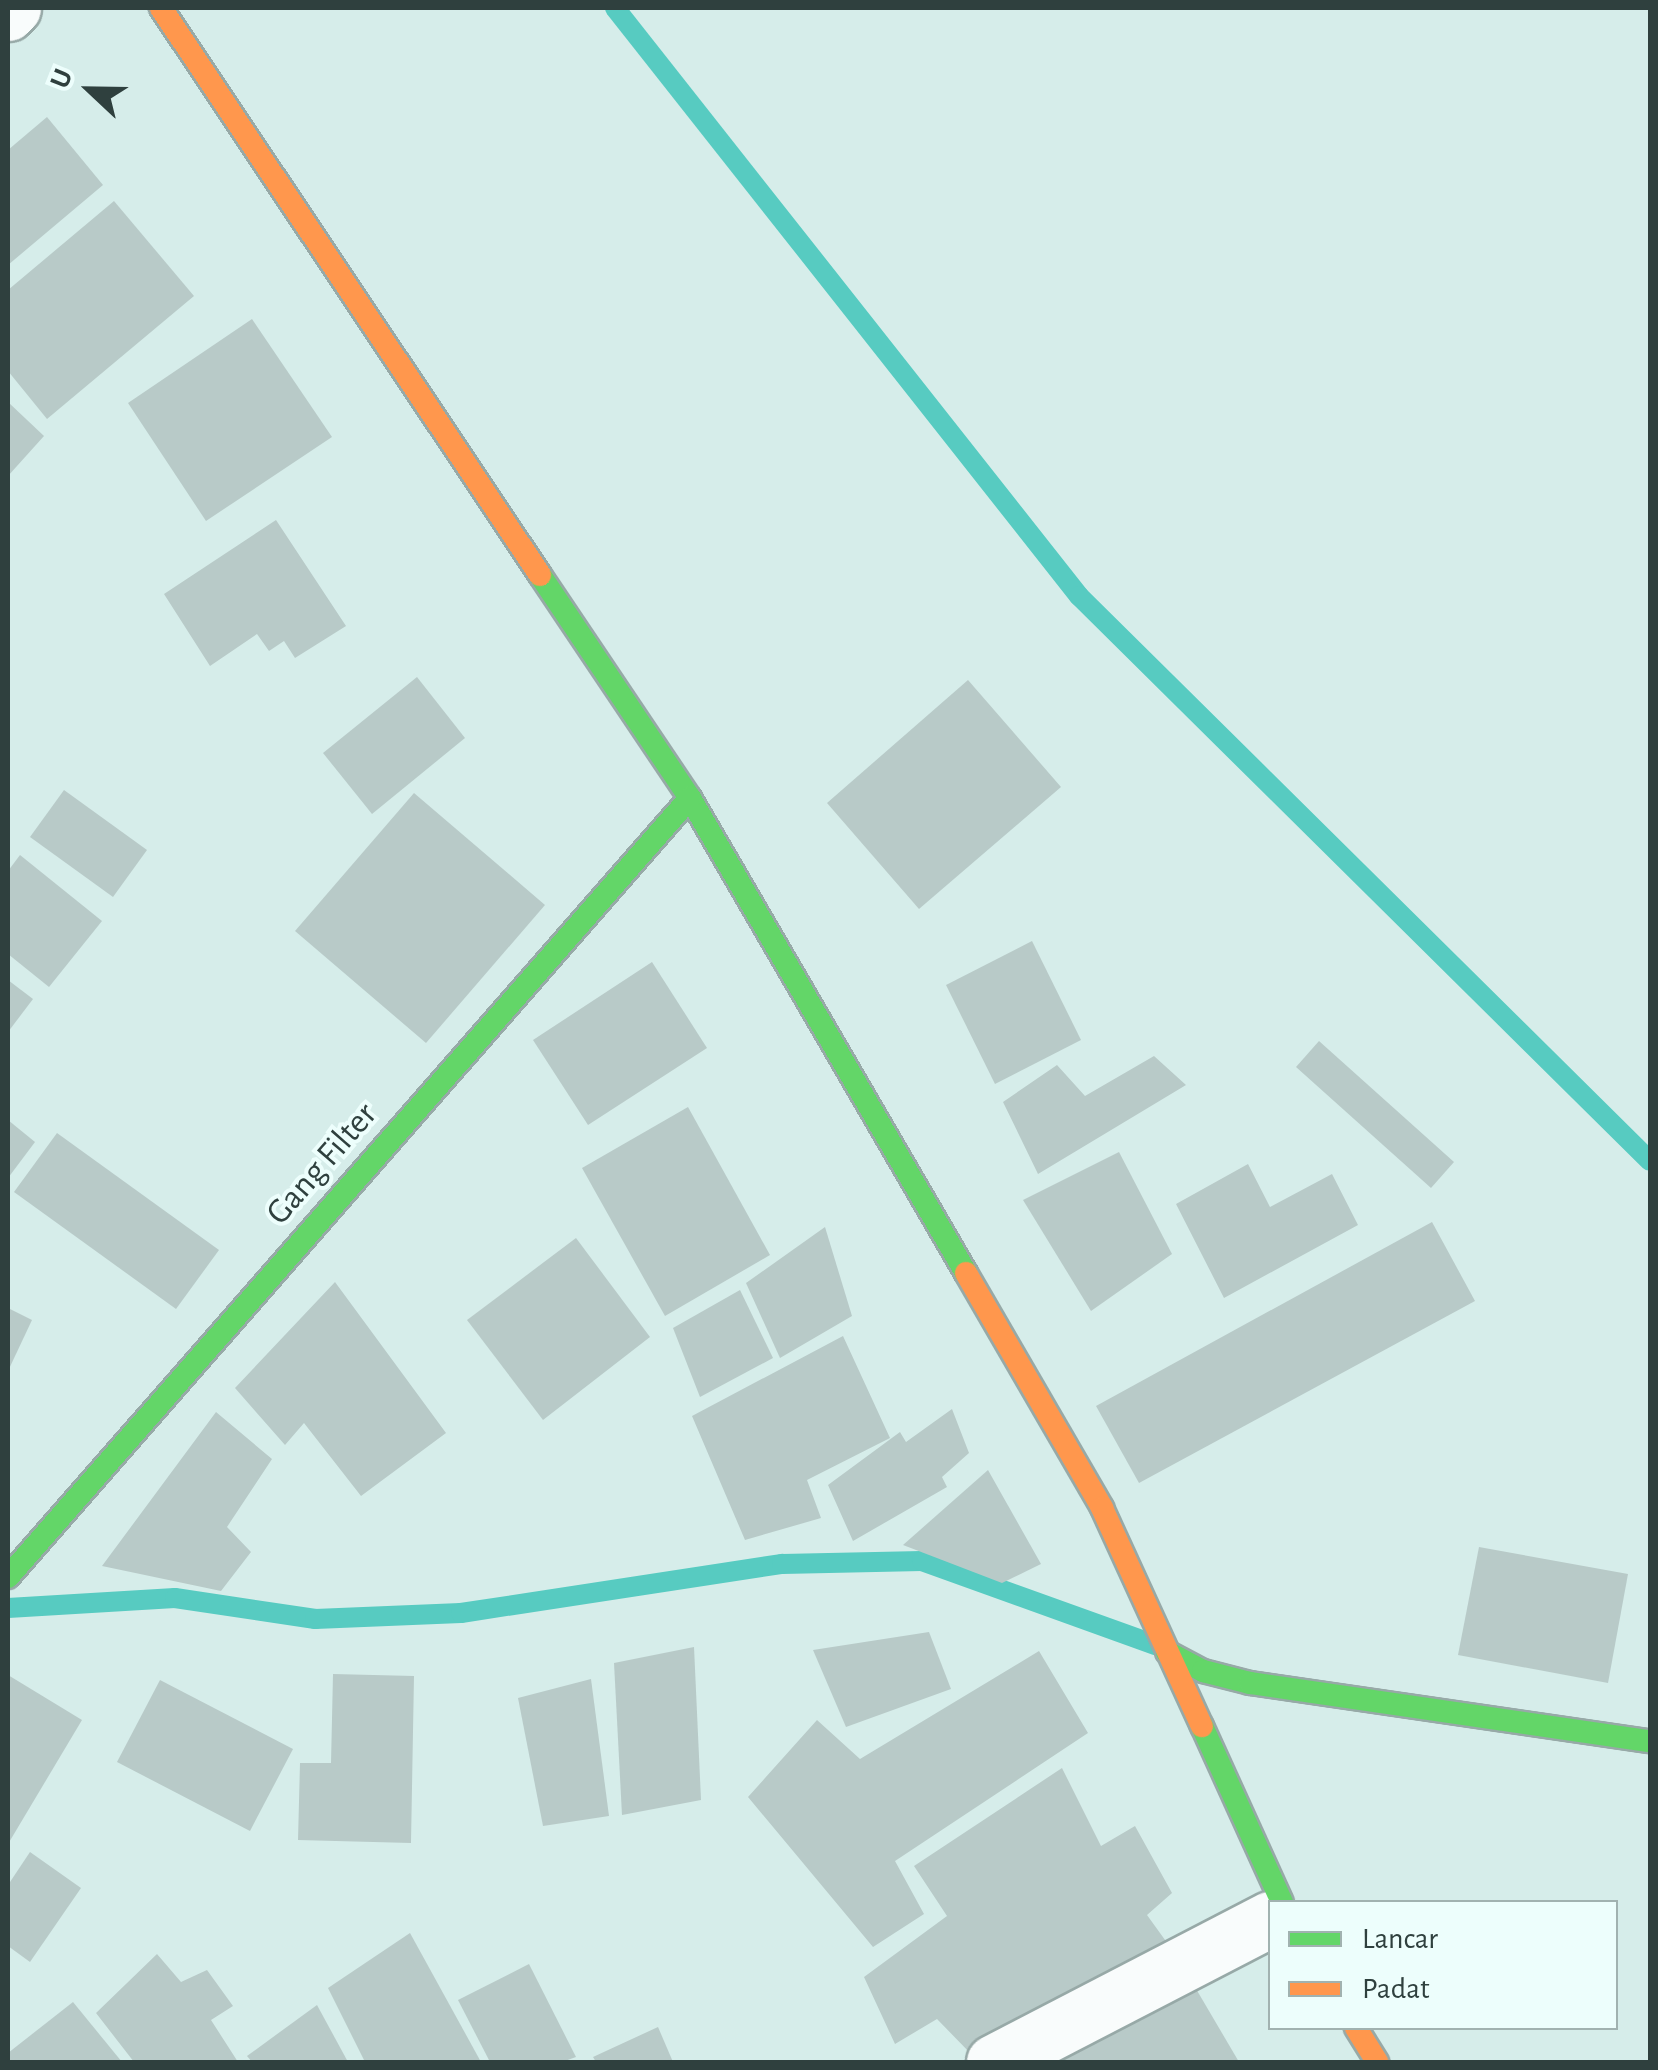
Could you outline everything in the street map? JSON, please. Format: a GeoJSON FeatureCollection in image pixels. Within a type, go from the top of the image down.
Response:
{"type":"FeatureCollection","features":[{"type":"Feature","properties":{"kind":"main road"},"geometry":{"type":"LineString","coordinates":[[161,8],[690,798],[1102,1508],[1281,1900]]}},
{"type":"Feature","properties":{"kind":"main road","name":"Gang Filter"},"geometry":{"type":"LineString","coordinates":[[8,1577],[690,798]]}},
{"type":"Feature","properties":{"kind":"main road"},"geometry":{"type":"LineString","coordinates":[[1167,1652],[1203,1671],[1250,1683],[1650,1741]]}},
{"type":"Feature","properties":{"kind":"main road"},"geometry":{"type":"LineString","coordinates":[[1357,2030],[1377,2062]]}},
{"type":"Feature","properties":{"kind":"street"},"geometry":{"type":"LineString","coordinates":[[8,13],[13,8]]}},
{"type":"Feature","properties":{"kind":"street"},"geometry":{"type":"LineString","coordinates":[[994,2062],[1268,1920]]}},
{"type":"Feature","properties":{"kind":"building"},"geometry":{"type":"Polygon","coordinates":[[[47,117],[103,185],[8,265],[8,150],[47,117]]]}},
{"type":"Feature","properties":{"kind":"building"},"geometry":{"type":"Polygon","coordinates":[[[114,201],[194,296],[47,419],[8,371],[8,290],[114,201]]]}},
{"type":"Feature","properties":{"kind":"building"},"geometry":{"type":"Polygon","coordinates":[[[252,319],[332,437],[206,521],[128,403],[252,319]]]}},
{"type":"Feature","properties":{"kind":"building"},"geometry":{"type":"Polygon","coordinates":[[[8,402],[44,436],[8,476],[8,402]]]}},
{"type":"Feature","properties":{"kind":"building"},"geometry":{"type":"Polygon","coordinates":[[[276,520],[346,626],[295,658],[284,641],[269,651],[257,634],[210,666],[164,594],[276,520]]]}},
{"type":"Feature","properties":{"kind":"building"},"geometry":{"type":"Polygon","coordinates":[[[417,677],[465,738],[372,814],[323,753],[417,677]]]}},
{"type":"Feature","properties":{"kind":"building"},"geometry":{"type":"Polygon","coordinates":[[[968,680],[1061,787],[919,909],[827,803],[968,680]]]}},
{"type":"Feature","properties":{"kind":"building"},"geometry":{"type":"Polygon","coordinates":[[[64,790],[147,850],[113,897],[30,837],[64,790]]]}},
{"type":"Feature","properties":{"kind":"building"},"geometry":{"type":"Polygon","coordinates":[[[414,793],[545,905],[426,1043],[295,931],[414,793]]]}},
{"type":"Feature","properties":{"kind":"building"},"geometry":{"type":"Polygon","coordinates":[[[20,855],[102,921],[49,987],[8,954],[8,871],[20,855]]]}},
{"type":"Feature","properties":{"kind":"building"},"geometry":{"type":"Polygon","coordinates":[[[1032,941],[1081,1040],[995,1084],[946,985],[1032,941]]]}},
{"type":"Feature","properties":{"kind":"building"},"geometry":{"type":"Polygon","coordinates":[[[652,962],[707,1048],[588,1125],[533,1040],[652,962]]]}},
{"type":"Feature","properties":{"kind":"building"},"geometry":{"type":"Polygon","coordinates":[[[8,980],[33,999],[8,1032],[8,980]]]}},
{"type":"Feature","properties":{"kind":"building"},"geometry":{"type":"Polygon","coordinates":[[[1319,1041],[1454,1162],[1431,1188],[1296,1067],[1319,1041]]]}},
{"type":"Feature","properties":{"kind":"building"},"geometry":{"type":"Polygon","coordinates":[[[1154,1056],[1186,1085],[1038,1174],[1003,1102],[1057,1065],[1085,1096],[1154,1056]]]}},
{"type":"Feature","properties":{"kind":"building"},"geometry":{"type":"Polygon","coordinates":[[[688,1107],[770,1255],[665,1316],[582,1168],[688,1107]]]}},
{"type":"Feature","properties":{"kind":"building"},"geometry":{"type":"Polygon","coordinates":[[[8,1120],[35,1142],[8,1178],[8,1120]]]}},
{"type":"Feature","properties":{"kind":"building"},"geometry":{"type":"Polygon","coordinates":[[[57,1133],[219,1250],[176,1309],[14,1192],[57,1133]]]}},
{"type":"Feature","properties":{"kind":"building"},"geometry":{"type":"Polygon","coordinates":[[[1119,1152],[1172,1254],[1091,1311],[1023,1200],[1119,1152]]]}},
{"type":"Feature","properties":{"kind":"building"},"geometry":{"type":"Polygon","coordinates":[[[1248,1164],[1270,1207],[1332,1174],[1358,1225],[1224,1298],[1176,1204],[1248,1164]]]}},
{"type":"Feature","properties":{"kind":"building"},"geometry":{"type":"Polygon","coordinates":[[[1432,1222],[1475,1301],[1139,1483],[1096,1406],[1432,1222]]]}},
{"type":"Feature","properties":{"kind":"building"},"geometry":{"type":"Polygon","coordinates":[[[825,1227],[852,1316],[780,1358],[746,1283],[825,1227]]]}},
{"type":"Feature","properties":{"kind":"building"},"geometry":{"type":"Polygon","coordinates":[[[576,1238],[650,1337],[543,1420],[467,1320],[576,1238]]]}},
{"type":"Feature","properties":{"kind":"building"},"geometry":{"type":"Polygon","coordinates":[[[335,1282],[446,1433],[361,1496],[304,1423],[285,1445],[235,1388],[335,1282]]]}},
{"type":"Feature","properties":{"kind":"building"},"geometry":{"type":"Polygon","coordinates":[[[740,1290],[773,1358],[700,1397],[673,1328],[740,1290]]]}},
{"type":"Feature","properties":{"kind":"building"},"geometry":{"type":"Polygon","coordinates":[[[8,1308],[32,1320],[8,1371],[8,1308]]]}},
{"type":"Feature","properties":{"kind":"building"},"geometry":{"type":"Polygon","coordinates":[[[843,1336],[890,1438],[807,1480],[821,1518],[745,1540],[692,1416],[843,1336]]]}},
{"type":"Feature","properties":{"kind":"building"},"geometry":{"type":"Polygon","coordinates":[[[952,1409],[969,1453],[942,1477],[947,1487],[853,1541],[828,1485],[900,1432],[906,1442],[952,1409]]]}},
{"type":"Feature","properties":{"kind":"building"},"geometry":{"type":"Polygon","coordinates":[[[216,1412],[272,1459],[227,1527],[251,1552],[221,1591],[102,1566],[216,1412]]]}},
{"type":"Feature","properties":{"kind":"building"},"geometry":{"type":"Polygon","coordinates":[[[988,1470],[1041,1564],[1002,1583],[903,1545],[988,1470]]]}},
{"type":"Feature","properties":{"kind":"building"},"geometry":{"type":"Polygon","coordinates":[[[1479,1547],[1628,1574],[1608,1683],[1458,1655],[1479,1547]]]}},
{"type":"Feature","properties":{"kind":"building"},"geometry":{"type":"Polygon","coordinates":[[[929,1632],[951,1689],[846,1727],[813,1650],[929,1632]]]}},
{"type":"Feature","properties":{"kind":"building"},"geometry":{"type":"Polygon","coordinates":[[[694,1647],[701,1800],[622,1815],[614,1663],[694,1647]]]}},
{"type":"Feature","properties":{"kind":"building"},"geometry":{"type":"Polygon","coordinates":[[[1039,1651],[1088,1733],[895,1861],[924,1914],[873,1947],[748,1797],[817,1720],[860,1759],[1039,1651]]]}},
{"type":"Feature","properties":{"kind":"building"},"geometry":{"type":"Polygon","coordinates":[[[333,1674],[414,1676],[411,1843],[298,1840],[300,1763],[331,1763],[333,1674]]]}},
{"type":"Feature","properties":{"kind":"building"},"geometry":{"type":"Polygon","coordinates":[[[8,1675],[82,1720],[8,1844],[8,1675]]]}},
{"type":"Feature","properties":{"kind":"building"},"geometry":{"type":"Polygon","coordinates":[[[591,1679],[609,1816],[543,1826],[518,1698],[591,1679]]]}},
{"type":"Feature","properties":{"kind":"building"},"geometry":{"type":"Polygon","coordinates":[[[160,1680],[293,1749],[250,1831],[117,1762],[160,1680]]]}},
{"type":"Feature","properties":{"kind":"building"},"geometry":{"type":"Polygon","coordinates":[[[1062,1768],[1101,1846],[1135,1826],[1172,1893],[1147,1915],[1173,1951],[973,2056],[937,2019],[895,2044],[864,1977],[947,1916],[914,1866],[1062,1768]]]}},
{"type":"Feature","properties":{"kind":"building"},"geometry":{"type":"Polygon","coordinates":[[[30,1852],[81,1888],[30,1962],[8,1946],[8,1885],[30,1852]]]}},
{"type":"Feature","properties":{"kind":"building"},"geometry":{"type":"Polygon","coordinates":[[[410,1933],[481,2062],[365,2062],[328,1988],[410,1933]]]}},
{"type":"Feature","properties":{"kind":"building"},"geometry":{"type":"Polygon","coordinates":[[[157,1954],[181,1982],[207,1970],[233,2006],[211,2020],[238,2062],[134,2062],[96,2013],[157,1954]]]}},
{"type":"Feature","properties":{"kind":"building"},"geometry":{"type":"Polygon","coordinates":[[[529,1964],[576,2057],[562,2062],[490,2062],[458,2000],[529,1964]]]}},
{"type":"Feature","properties":{"kind":"building"},"geometry":{"type":"Polygon","coordinates":[[[1192,1982],[1239,2062],[1059,2062],[1192,1982]]]}},
{"type":"Feature","properties":{"kind":"building"},"geometry":{"type":"Polygon","coordinates":[[[73,2002],[122,2062],[8,2062],[8,2053],[73,2002]]]}},
{"type":"Feature","properties":{"kind":"building"},"geometry":{"type":"Polygon","coordinates":[[[317,2005],[348,2062],[252,2062],[247,2056],[317,2005]]]}},
{"type":"Feature","properties":{"kind":"building"},"geometry":{"type":"Polygon","coordinates":[[[658,2027],[673,2062],[596,2062],[593,2057],[658,2027]]]}},
{"type":"Feature","properties":{"kind":"waterway"},"geometry":{"type":"LineString","coordinates":[[615,8],[1079,596],[1650,1161]]}},
{"type":"Feature","properties":{"kind":"waterway"},"geometry":{"type":"LineString","coordinates":[[8,1608],[175,1598],[315,1619],[461,1613],[782,1564],[922,1561],[1155,1645]]}},
{"type":"Feature","properties":{"kind":"traffic: fast"},"geometry":{"type":"LineString","coordinates":[[540,575],[690,798],[966,1273]]}},
{"type":"Feature","properties":{"kind":"traffic: fast"},"geometry":{"type":"LineString","coordinates":[[8,1577],[690,798]]}},
{"type":"Feature","properties":{"kind":"traffic: fast"},"geometry":{"type":"LineString","coordinates":[[1167,1652],[1203,1671],[1250,1683],[1650,1741]]}},
{"type":"Feature","properties":{"kind":"traffic: fast"},"geometry":{"type":"LineString","coordinates":[[1202,1726],[1281,1900]]}},
{"type":"Feature","properties":{"kind":"traffic: slow"},"geometry":{"type":"LineString","coordinates":[[161,8],[540,575]]}},
{"type":"Feature","properties":{"kind":"traffic: slow"},"geometry":{"type":"LineString","coordinates":[[966,1273],[1102,1508],[1202,1726]]}},
{"type":"Feature","properties":{"kind":"traffic: slow"},"geometry":{"type":"LineString","coordinates":[[1357,2030],[1377,2062]]}}]}
